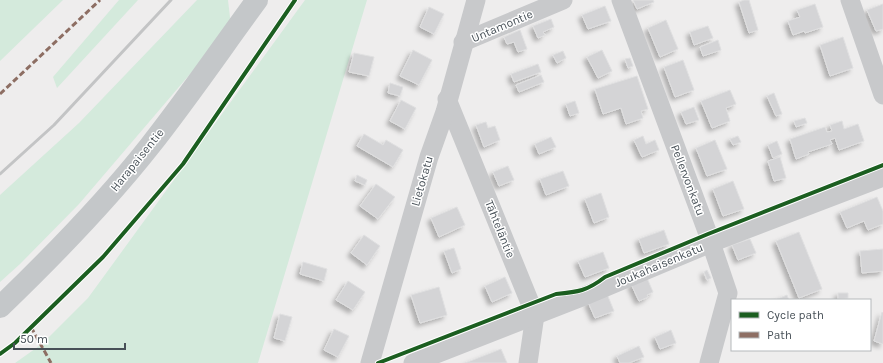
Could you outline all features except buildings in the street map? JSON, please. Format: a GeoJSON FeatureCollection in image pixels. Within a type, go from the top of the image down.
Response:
{"type":"FeatureCollection","features":[{"type":"Feature","properties":{"kind":"main road","name":"Harapaisentie"},"geometry":{"type":"LineString","coordinates":[[0,307],[45,264],[94,212],[144,153],[257,0]]}},
{"type":"Feature","properties":{"kind":"street","name":"Lietokatu"},"geometry":{"type":"LineString","coordinates":[[370,363],[476,0]]}},
{"type":"Feature","properties":{"kind":"street","name":"Untamontie"},"geometry":{"type":"LineString","coordinates":[[463,42],[563,0]]}},
{"type":"Feature","properties":{"kind":"street","name":"Pellervonkatu"},"geometry":{"type":"LineString","coordinates":[[621,0],[728,293],[709,363]]}},
{"type":"Feature","properties":{"kind":"street"},"geometry":{"type":"LineString","coordinates":[[850,0],[883,95]]}},
{"type":"Feature","properties":{"kind":"street","name":"Tähteläntie"},"geometry":{"type":"LineString","coordinates":[[447,99],[535,315]]}},
{"type":"Feature","properties":{"kind":"street","name":"Joukahaisenkatu"},"geometry":{"type":"LineString","coordinates":[[413,363],[582,297],[711,243],[883,176]]}},
{"type":"Feature","properties":{"kind":"street"},"geometry":{"type":"LineString","coordinates":[[528,363],[535,315]]}},
{"type":"Feature","properties":{"kind":"green space"},"geometry":{"type":"Polygon","coordinates":[[[0,0],[63,0],[0,61],[0,0]]]}},
{"type":"Feature","properties":{"kind":"green space"},"geometry":{"type":"Polygon","coordinates":[[[119,0],[138,0],[57,88],[53,77],[119,0]]]}},
{"type":"Feature","properties":{"kind":"green space"},"geometry":{"type":"Polygon","coordinates":[[[197,0],[228,0],[231,26],[79,204],[20,264],[0,282],[0,195],[79,123],[197,0]]]}},
{"type":"Feature","properties":{"kind":"green space"},"geometry":{"type":"Polygon","coordinates":[[[305,0],[367,0],[258,363],[15,363],[42,344],[88,298],[305,0]]]}},
{"type":"Feature","properties":{"kind":"railway"},"geometry":{"type":"LineString","coordinates":[[0,174],[54,125],[171,0]]}},
{"type":"Feature","properties":{"kind":"marked path"},"geometry":{"type":"LineString","coordinates":[[0,94],[100,0]]}},
{"type":"Feature","properties":{"kind":"marked path"},"geometry":{"type":"LineString","coordinates":[[31,327],[51,363]]}},
{"type":"Feature","properties":{"kind":"cycle path"},"geometry":{"type":"LineString","coordinates":[[0,354],[15,343],[103,257],[183,164],[295,0]]}},
{"type":"Feature","properties":{"kind":"cycle path"},"geometry":{"type":"LineString","coordinates":[[378,363],[556,294],[587,288],[605,277],[708,234],[883,165]]}}]}
